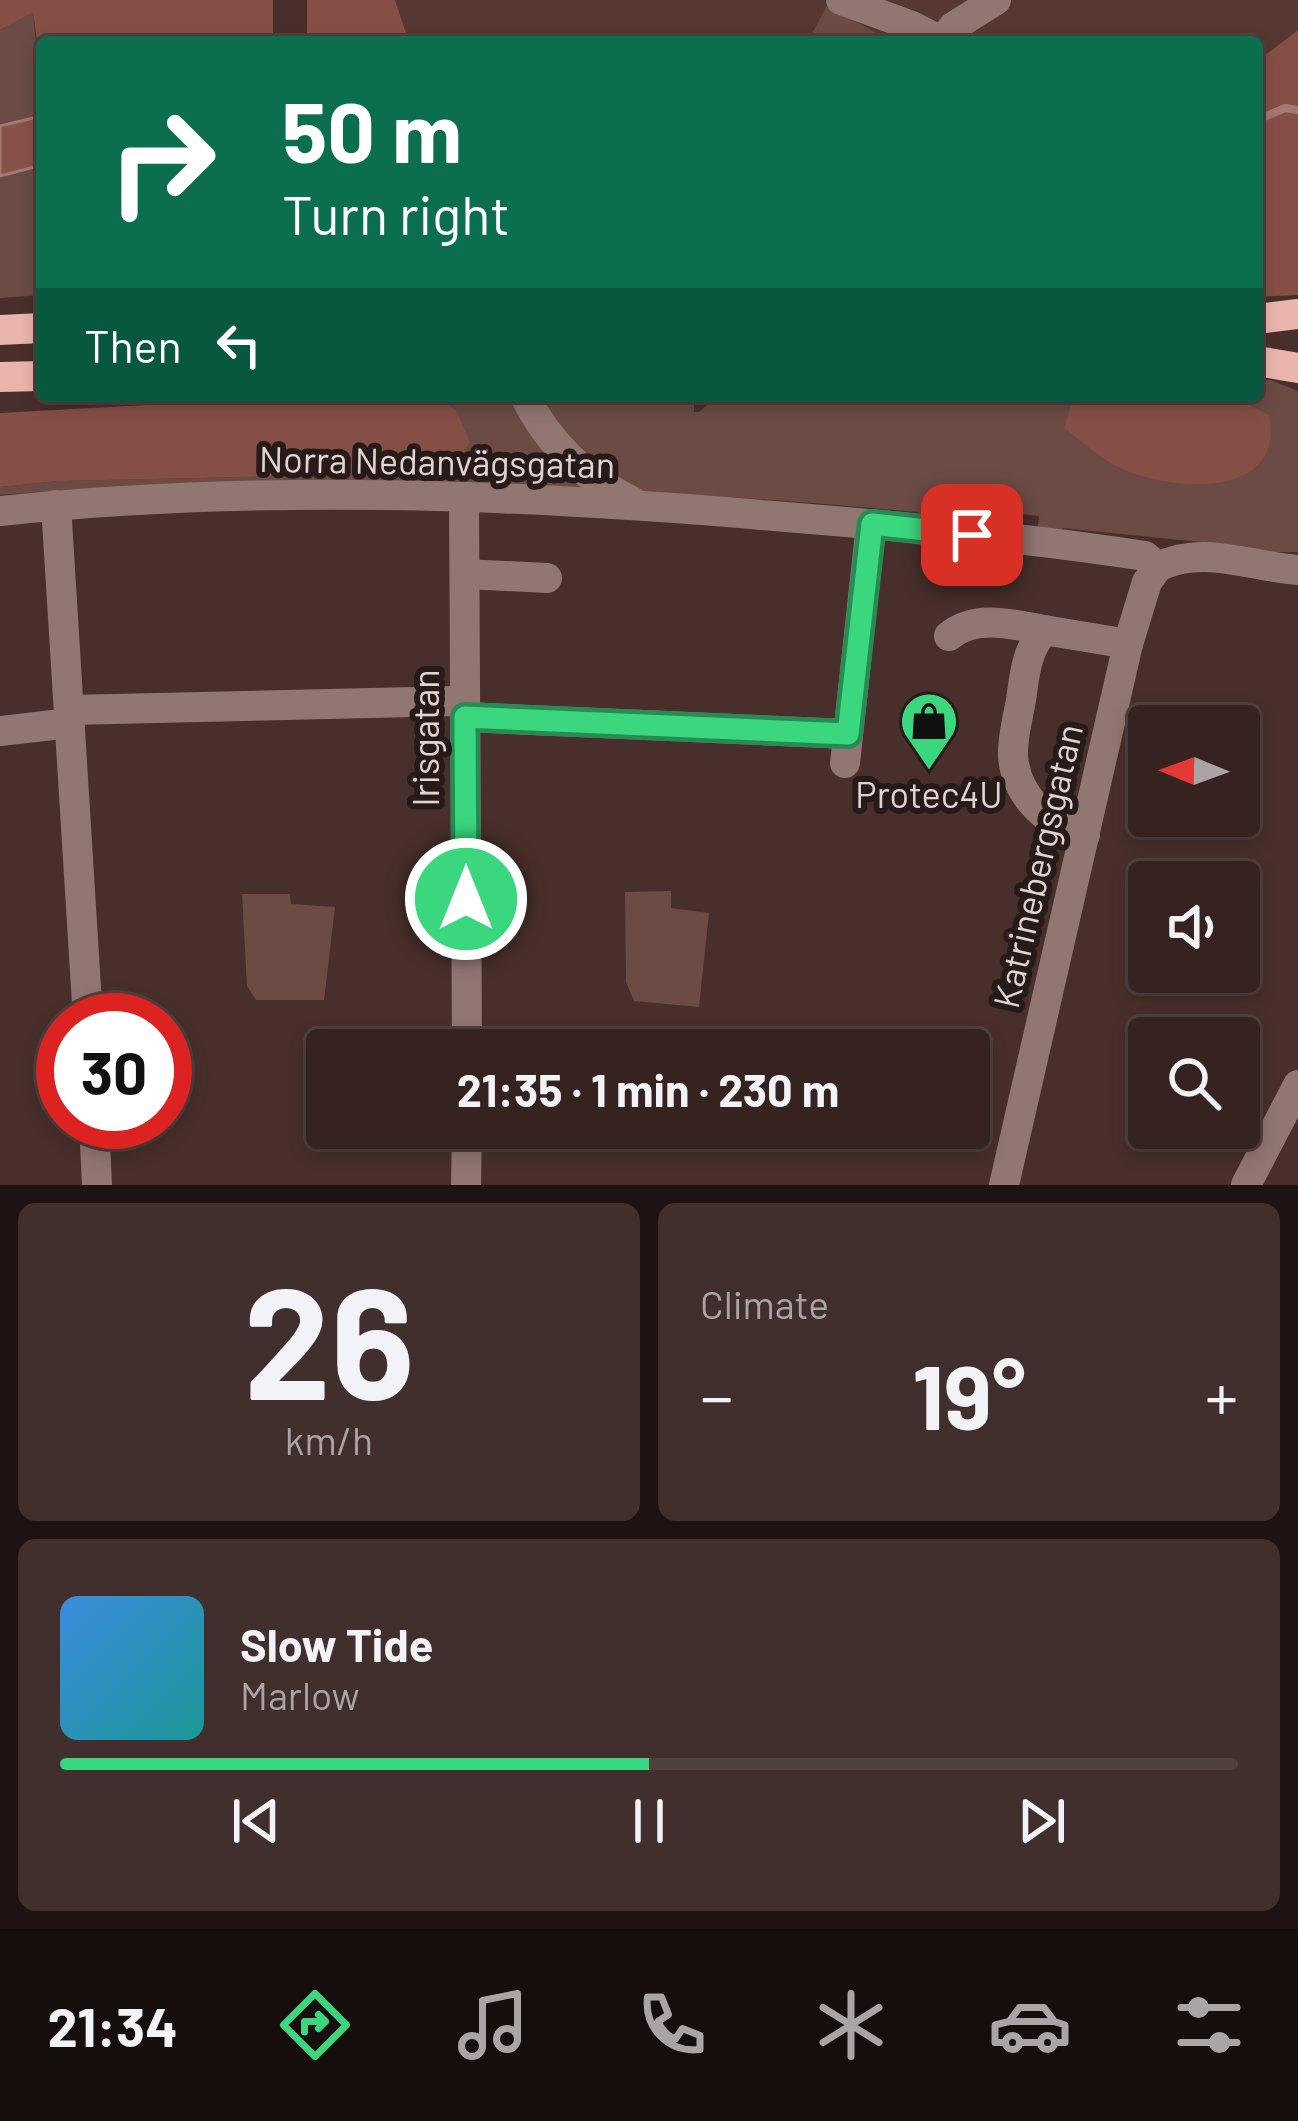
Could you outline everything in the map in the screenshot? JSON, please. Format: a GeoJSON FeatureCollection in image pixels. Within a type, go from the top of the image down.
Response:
{"type":"FeatureCollection","features":[{"type":"Feature","properties":{"kind":"main road"},"geometry":{"type":"LineString","coordinates":[[1263,318],[1298,314]]}},
{"type":"Feature","properties":{"kind":"main road"},"geometry":{"type":"LineString","coordinates":[[0,330],[36,328]]}},
{"type":"Feature","properties":{"kind":"main road"},"geometry":{"type":"LineString","coordinates":[[1263,362],[1298,368]]}},
{"type":"Feature","properties":{"kind":"main road"},"geometry":{"type":"LineString","coordinates":[[0,377],[36,376]]}},
{"type":"Feature","properties":{"kind":"street"},"geometry":{"type":"LineString","coordinates":[[841,0],[930,36]]}},
{"type":"Feature","properties":{"kind":"street"},"geometry":{"type":"LineString","coordinates":[[946,36],[996,0]]}},
{"type":"Feature","properties":{"kind":"street"},"geometry":{"type":"LineString","coordinates":[[528,402],[546,432],[578,467],[638,505]]}},
{"type":"Feature","properties":{"kind":"street","name":"Norra Nedanvägsgatan"},"geometry":{"type":"LineString","coordinates":[[0,511],[256,498],[464,498],[638,505],[872,524],[1145,556],[1158,567],[1183,557],[1215,557],[1298,570]]}},
{"type":"Feature","properties":{"kind":"street","name":"Irisgatan"},"geometry":{"type":"LineString","coordinates":[[464,498],[460,709],[467,1029]]}},
{"type":"Feature","properties":{"kind":"street"},"geometry":{"type":"LineString","coordinates":[[56,505],[86,993]]}},
{"type":"Feature","properties":{"kind":"street"},"geometry":{"type":"LineString","coordinates":[[0,731],[69,716],[460,709],[846,748],[872,524]]}},
{"type":"Feature","properties":{"kind":"street","name":"Katrinebergsgatan"},"geometry":{"type":"LineString","coordinates":[[1004,1185],[1128,644],[1147,582],[1158,567]]}},
{"type":"Feature","properties":{"kind":"street"},"geometry":{"type":"LineString","coordinates":[[465,574],[548,578]]}},
{"type":"Feature","properties":{"kind":"street"},"geometry":{"type":"LineString","coordinates":[[949,636],[968,625],[991,622],[1128,644]]}},
{"type":"Feature","properties":{"kind":"street"},"geometry":{"type":"LineString","coordinates":[[1044,629],[1029,649],[1013,757],[1021,785],[1042,816],[1085,835]]}},
{"type":"Feature","properties":{"kind":"street"},"geometry":{"type":"LineString","coordinates":[[1246,1185],[1298,1085]]}},
{"type":"Feature","properties":{"kind":"street"},"geometry":{"type":"LineString","coordinates":[[96,1149],[98,1185]]}},
{"type":"Feature","properties":{"kind":"street"},"geometry":{"type":"LineString","coordinates":[[466,1185],[467,1149]]}},
{"type":"Feature","properties":{"kind":"shaded area"},"geometry":{"type":"Polygon","coordinates":[[[0,0],[273,0],[273,36],[36,36],[33,12],[0,30],[0,0]]]}},
{"type":"Feature","properties":{"kind":"shaded area"},"geometry":{"type":"Polygon","coordinates":[[[307,0],[395,0],[407,36],[307,36],[307,0]]]}},
{"type":"Feature","properties":{"kind":"shaded area"},"geometry":{"type":"Polygon","coordinates":[[[395,0],[1298,0],[1298,30],[1263,56],[1263,36],[882,36],[827,7],[811,36],[407,36],[395,0]]]}},
{"type":"Feature","properties":{"kind":"shaded area"},"geometry":{"type":"Polygon","coordinates":[[[827,6],[882,36],[811,36],[827,6]]]}},
{"type":"Feature","properties":{"kind":"shaded area"},"geometry":{"type":"Polygon","coordinates":[[[33,11],[36,117],[0,126],[0,30],[33,11]]]}},
{"type":"Feature","properties":{"kind":"shaded area"},"geometry":{"type":"Polygon","coordinates":[[[1298,30],[1298,295],[1263,297],[1263,56],[1298,30]]]}},
{"type":"Feature","properties":{"kind":"shaded area"},"geometry":{"type":"Polygon","coordinates":[[[36,117],[36,167],[0,176],[0,126],[36,117]]]}},
{"type":"Feature","properties":{"kind":"shaded area"},"geometry":{"type":"Polygon","coordinates":[[[36,167],[36,295],[0,298],[0,176],[36,167]]]}},
{"type":"Feature","properties":{"kind":"shaded area"},"geometry":{"type":"Polygon","coordinates":[[[1263,380],[1270,380],[1298,391],[1298,552],[1262,552],[1063,528],[1049,536],[1037,534],[1039,516],[945,506],[944,523],[934,524],[918,512],[574,488],[230,483],[0,495],[0,487],[59,481],[435,473],[456,410],[446,402],[694,402],[694,412],[710,402],[1263,402],[1263,380]]]}},
{"type":"Feature","properties":{"kind":"shaded area"},"geometry":{"type":"Polygon","coordinates":[[[201,402],[446,402],[456,410],[470,442],[456,463],[435,473],[59,481],[0,487],[0,413],[201,402]]]}},
{"type":"Feature","properties":{"kind":"shaded area"},"geometry":{"type":"Polygon","coordinates":[[[1081,402],[1245,403],[1269,415],[1270,442],[1261,462],[1244,475],[1222,482],[1171,482],[1109,462],[1064,428],[1071,406],[1081,402]]]}},
{"type":"Feature","properties":{"kind":"shaded area"},"geometry":{"type":"Polygon","coordinates":[[[671,891],[671,908],[709,913],[699,1007],[634,1001],[626,982],[625,892],[671,891]]]}},
{"type":"Feature","properties":{"kind":"shaded area"},"geometry":{"type":"Polygon","coordinates":[[[242,894],[290,894],[291,904],[335,907],[324,1000],[256,1000],[247,986],[242,894]]]}},
{"type":"Feature","properties":{"kind":"waterway"},"geometry":{"type":"LineString","coordinates":[[1263,117],[1285,108],[1298,110]]}},
{"type":"Feature","properties":{"kind":"place","name":"Protec4U"},"geometry":{"type":"Point","coordinates":[929,772]}},
{"type":"Feature","properties":{"kind":"route"},"geometry":{"type":"LineString","coordinates":[[466,899],[465,717],[848,734],[872,524],[972,535]]}}]}
